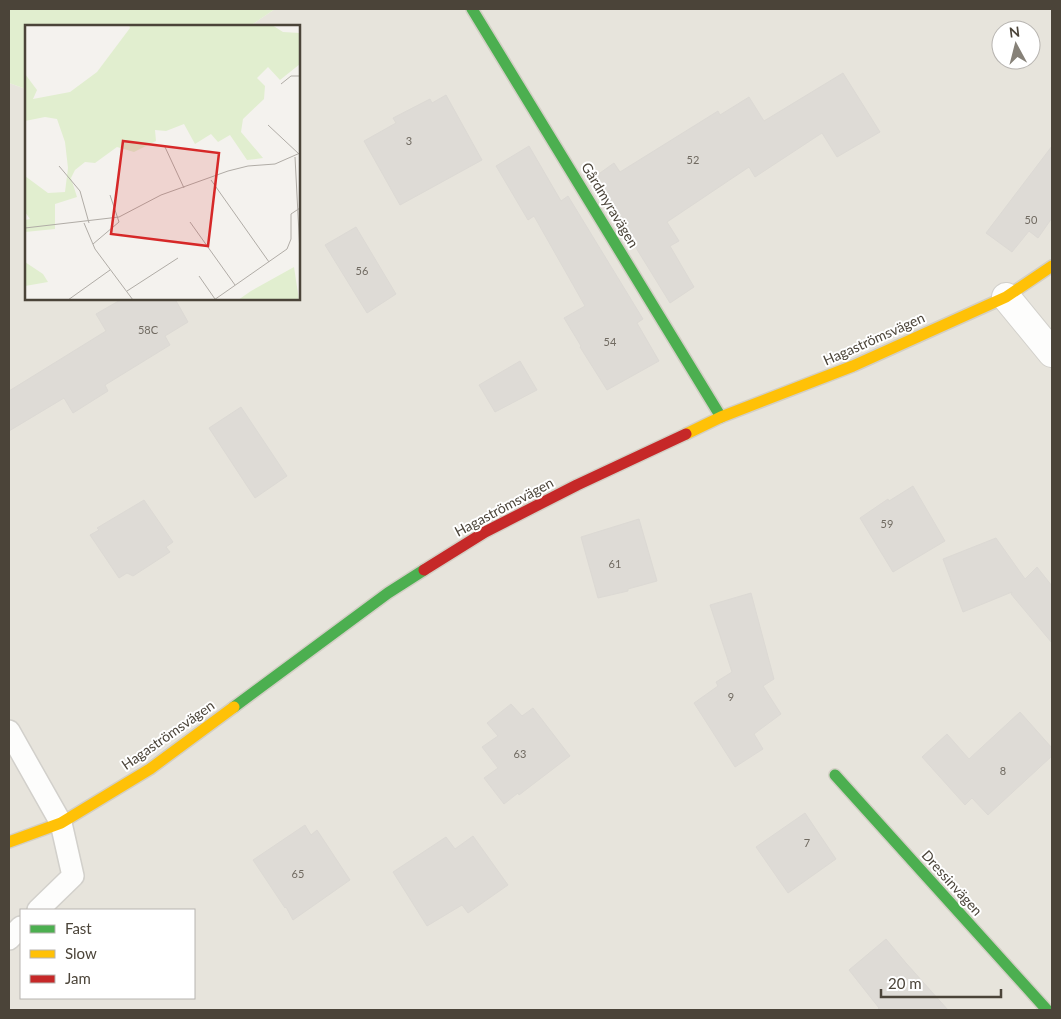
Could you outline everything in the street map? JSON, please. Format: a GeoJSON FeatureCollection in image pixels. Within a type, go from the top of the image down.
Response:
{"type":"FeatureCollection","features":[{"type":"Feature","properties":{"kind":"street","name":"Gårdmyravägen"},"geometry":{"type":"LineString","coordinates":[[472,9],[721,417]]}},
{"type":"Feature","properties":{"kind":"street","name":"Hagaströmsvägen"},"geometry":{"type":"LineString","coordinates":[[9,842],[61,823],[150,769],[388,593],[485,532],[721,417],[853,366],[1006,297],[1052,266]]}},
{"type":"Feature","properties":{"kind":"street"},"geometry":{"type":"LineString","coordinates":[[1006,297],[1052,353]]}},
{"type":"Feature","properties":{"kind":"street","name":"Dressinvägen"},"geometry":{"type":"LineString","coordinates":[[835,775],[1047,1010]]}},
{"type":"Feature","properties":{"kind":"lane"},"geometry":{"type":"LineString","coordinates":[[9,731],[61,823],[73,876],[39,909]]}},
{"type":"Feature","properties":{"kind":"lane"},"geometry":{"type":"LineString","coordinates":[[9,939],[20,928]]}},
{"type":"Feature","properties":{"kind":"shaded area"},"geometry":{"type":"Polygon","coordinates":[[[275,9],[1052,9],[1052,1010],[9,1010],[9,83],[25,89],[25,300],[300,300],[300,25],[251,25],[275,9]]]}},
{"type":"Feature","properties":{"kind":"green space"},"geometry":{"type":"Polygon","coordinates":[[[9,9],[275,9],[251,25],[25,25],[25,89],[9,83],[9,9]]]}},
{"type":"Feature","properties":{"kind":"building"},"geometry":{"type":"Polygon","coordinates":[[[843,73],[880,132],[837,157],[822,133],[755,177],[749,167],[667,222],[679,241],[670,246],[694,287],[670,303],[593,178],[614,163],[620,172],[718,111],[720,115],[749,97],[764,121],[843,73]]]}},
{"type":"Feature","properties":{"kind":"building"},"geometry":{"type":"Polygon","coordinates":[[[446,95],[482,160],[400,205],[364,141],[396,123],[393,118],[430,99],[432,103],[446,95]]]}},
{"type":"Feature","properties":{"kind":"building"},"geometry":{"type":"Polygon","coordinates":[[[529,146],[561,201],[568,196],[643,319],[637,323],[659,361],[607,390],[564,318],[585,306],[534,216],[528,220],[496,166],[529,146]]]}},
{"type":"Feature","properties":{"kind":"building"},"geometry":{"type":"Polygon","coordinates":[[[1052,146],[1052,218],[1038,238],[1029,231],[1012,252],[986,233],[1052,146]]]}},
{"type":"Feature","properties":{"kind":"building"},"geometry":{"type":"Polygon","coordinates":[[[356,227],[396,294],[367,313],[325,245],[356,227]]]}},
{"type":"Feature","properties":{"kind":"building"},"geometry":{"type":"Polygon","coordinates":[[[120,300],[176,300],[188,322],[165,336],[170,345],[105,385],[108,391],[73,413],[64,398],[9,431],[9,391],[106,331],[96,314],[120,300]]]}},
{"type":"Feature","properties":{"kind":"building"},"geometry":{"type":"Polygon","coordinates":[[[520,361],[537,390],[495,412],[479,385],[520,361]]]}},
{"type":"Feature","properties":{"kind":"building"},"geometry":{"type":"Polygon","coordinates":[[[241,407],[287,476],[255,498],[209,428],[241,407]]]}},
{"type":"Feature","properties":{"kind":"building"},"geometry":{"type":"Polygon","coordinates":[[[913,486],[945,541],[893,572],[860,518],[888,499],[889,501],[913,486]]]}},
{"type":"Feature","properties":{"kind":"building"},"geometry":{"type":"Polygon","coordinates":[[[144,500],[173,542],[166,547],[170,552],[133,576],[127,573],[119,578],[90,535],[99,530],[97,528],[144,500]]]}},
{"type":"Feature","properties":{"kind":"building"},"geometry":{"type":"Polygon","coordinates":[[[639,519],[657,581],[628,589],[628,591],[598,598],[581,537],[639,519]]]}},
{"type":"Feature","properties":{"kind":"building"},"geometry":{"type":"Polygon","coordinates":[[[996,538],[1025,579],[1037,567],[1052,586],[1052,643],[1011,594],[1012,592],[963,612],[943,559],[996,538]]]}},
{"type":"Feature","properties":{"kind":"building"},"geometry":{"type":"Polygon","coordinates":[[[751,593],[774,679],[763,686],[781,714],[754,734],[763,749],[735,767],[694,703],[718,686],[716,682],[732,672],[710,605],[751,593]]]}},
{"type":"Feature","properties":{"kind":"building"},"geometry":{"type":"Polygon","coordinates":[[[511,704],[522,716],[533,708],[570,756],[519,795],[518,793],[504,804],[484,778],[498,768],[482,747],[498,736],[487,723],[511,704]]]}},
{"type":"Feature","properties":{"kind":"building"},"geometry":{"type":"Polygon","coordinates":[[[1020,712],[1052,748],[1052,756],[988,815],[972,798],[965,805],[922,757],[947,734],[969,759],[1020,712]]]}},
{"type":"Feature","properties":{"kind":"building"},"geometry":{"type":"Polygon","coordinates":[[[805,813],[836,859],[788,893],[756,847],[805,813]]]}},
{"type":"Feature","properties":{"kind":"building"},"geometry":{"type":"Polygon","coordinates":[[[305,825],[311,835],[317,830],[350,880],[293,920],[253,860],[305,825]]]}},
{"type":"Feature","properties":{"kind":"building"},"geometry":{"type":"Polygon","coordinates":[[[473,836],[508,885],[468,913],[462,905],[427,926],[393,872],[446,837],[455,849],[473,836]]]}},
{"type":"Feature","properties":{"kind":"building"},"geometry":{"type":"Polygon","coordinates":[[[886,939],[948,1010],[877,1010],[879,1008],[849,970],[886,939]]]}},
{"type":"Feature","properties":{"kind":"traffic: fast"},"geometry":{"type":"LineString","coordinates":[[472,9],[721,417]]}},
{"type":"Feature","properties":{"kind":"traffic: fast"},"geometry":{"type":"LineString","coordinates":[[234,707],[388,593],[424,570]]}},
{"type":"Feature","properties":{"kind":"traffic: fast"},"geometry":{"type":"LineString","coordinates":[[835,775],[1047,1010]]}},
{"type":"Feature","properties":{"kind":"traffic: slow"},"geometry":{"type":"LineString","coordinates":[[686,434],[721,417],[853,366],[1006,297],[1052,266]]}},
{"type":"Feature","properties":{"kind":"traffic: slow"},"geometry":{"type":"LineString","coordinates":[[9,842],[61,823],[150,769],[234,707]]}},
{"type":"Feature","properties":{"kind":"traffic: jam"},"geometry":{"type":"LineString","coordinates":[[424,570],[485,532],[577,485],[686,434]]}}]}
